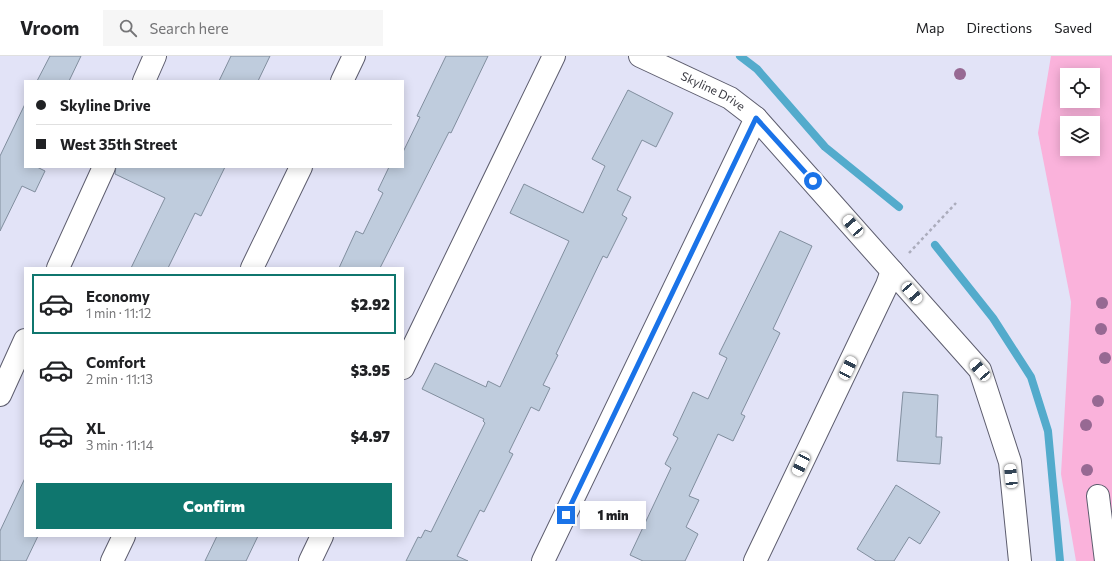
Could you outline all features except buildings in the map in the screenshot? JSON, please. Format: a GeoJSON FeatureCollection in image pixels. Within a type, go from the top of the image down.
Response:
{"type":"FeatureCollection","features":[{"type":"Feature","properties":{"kind":"street"},"geometry":{"type":"LineString","coordinates":[[144,80],[155,56]]}},
{"type":"Feature","properties":{"kind":"street"},"geometry":{"type":"LineString","coordinates":[[342,80],[354,56]]}},
{"type":"Feature","properties":{"kind":"street"},"geometry":{"type":"LineString","coordinates":[[404,366],[554,56]]}},
{"type":"Feature","properties":{"kind":"street","name":"Skyline Drive"},"geometry":{"type":"LineString","coordinates":[[640,56],[730,98],[756,118],[980,370],[1010,462],[1020,561]]}},
{"type":"Feature","properties":{"kind":"street"},"geometry":{"type":"LineString","coordinates":[[543,561],[756,118]]}},
{"type":"Feature","properties":{"kind":"street"},"geometry":{"type":"LineString","coordinates":[[58,267],[104,168]]}},
{"type":"Feature","properties":{"kind":"street"},"geometry":{"type":"LineString","coordinates":[[252,267],[301,168]]}},
{"type":"Feature","properties":{"kind":"street"},"geometry":{"type":"LineString","coordinates":[[755,561],[887,285],[892,271]]}},
{"type":"Feature","properties":{"kind":"street"},"geometry":{"type":"LineString","coordinates":[[0,395],[24,342]]}},
{"type":"Feature","properties":{"kind":"street"},"geometry":{"type":"LineString","coordinates":[[1098,496],[1106,561]]}},
{"type":"Feature","properties":{"kind":"street"},"geometry":{"type":"LineString","coordinates":[[112,561],[124,537]]}},
{"type":"Feature","properties":{"kind":"street"},"geometry":{"type":"LineString","coordinates":[[310,561],[322,537]]}},
{"type":"Feature","properties":{"kind":"path"},"geometry":{"type":"LineString","coordinates":[[892,271],[956,202]]}},
{"type":"Feature","properties":{"kind":"shaded area"},"geometry":{"type":"Polygon","coordinates":[[[1051,56],[1112,56],[1112,561],[1076,561],[1061,474],[1071,302],[1038,133],[1051,56]]]}},
{"type":"Feature","properties":{"kind":"waterway"},"geometry":{"type":"LineString","coordinates":[[740,56],[757,69],[825,147],[899,207]]}},
{"type":"Feature","properties":{"kind":"waterway"},"geometry":{"type":"LineString","coordinates":[[935,245],[993,318],[1031,377],[1048,431],[1060,561]]}},
{"type":"Feature","properties":{"kind":"route"},"geometry":{"type":"LineString","coordinates":[[566,515],[756,118],[774,136],[813,181]]}}]}
